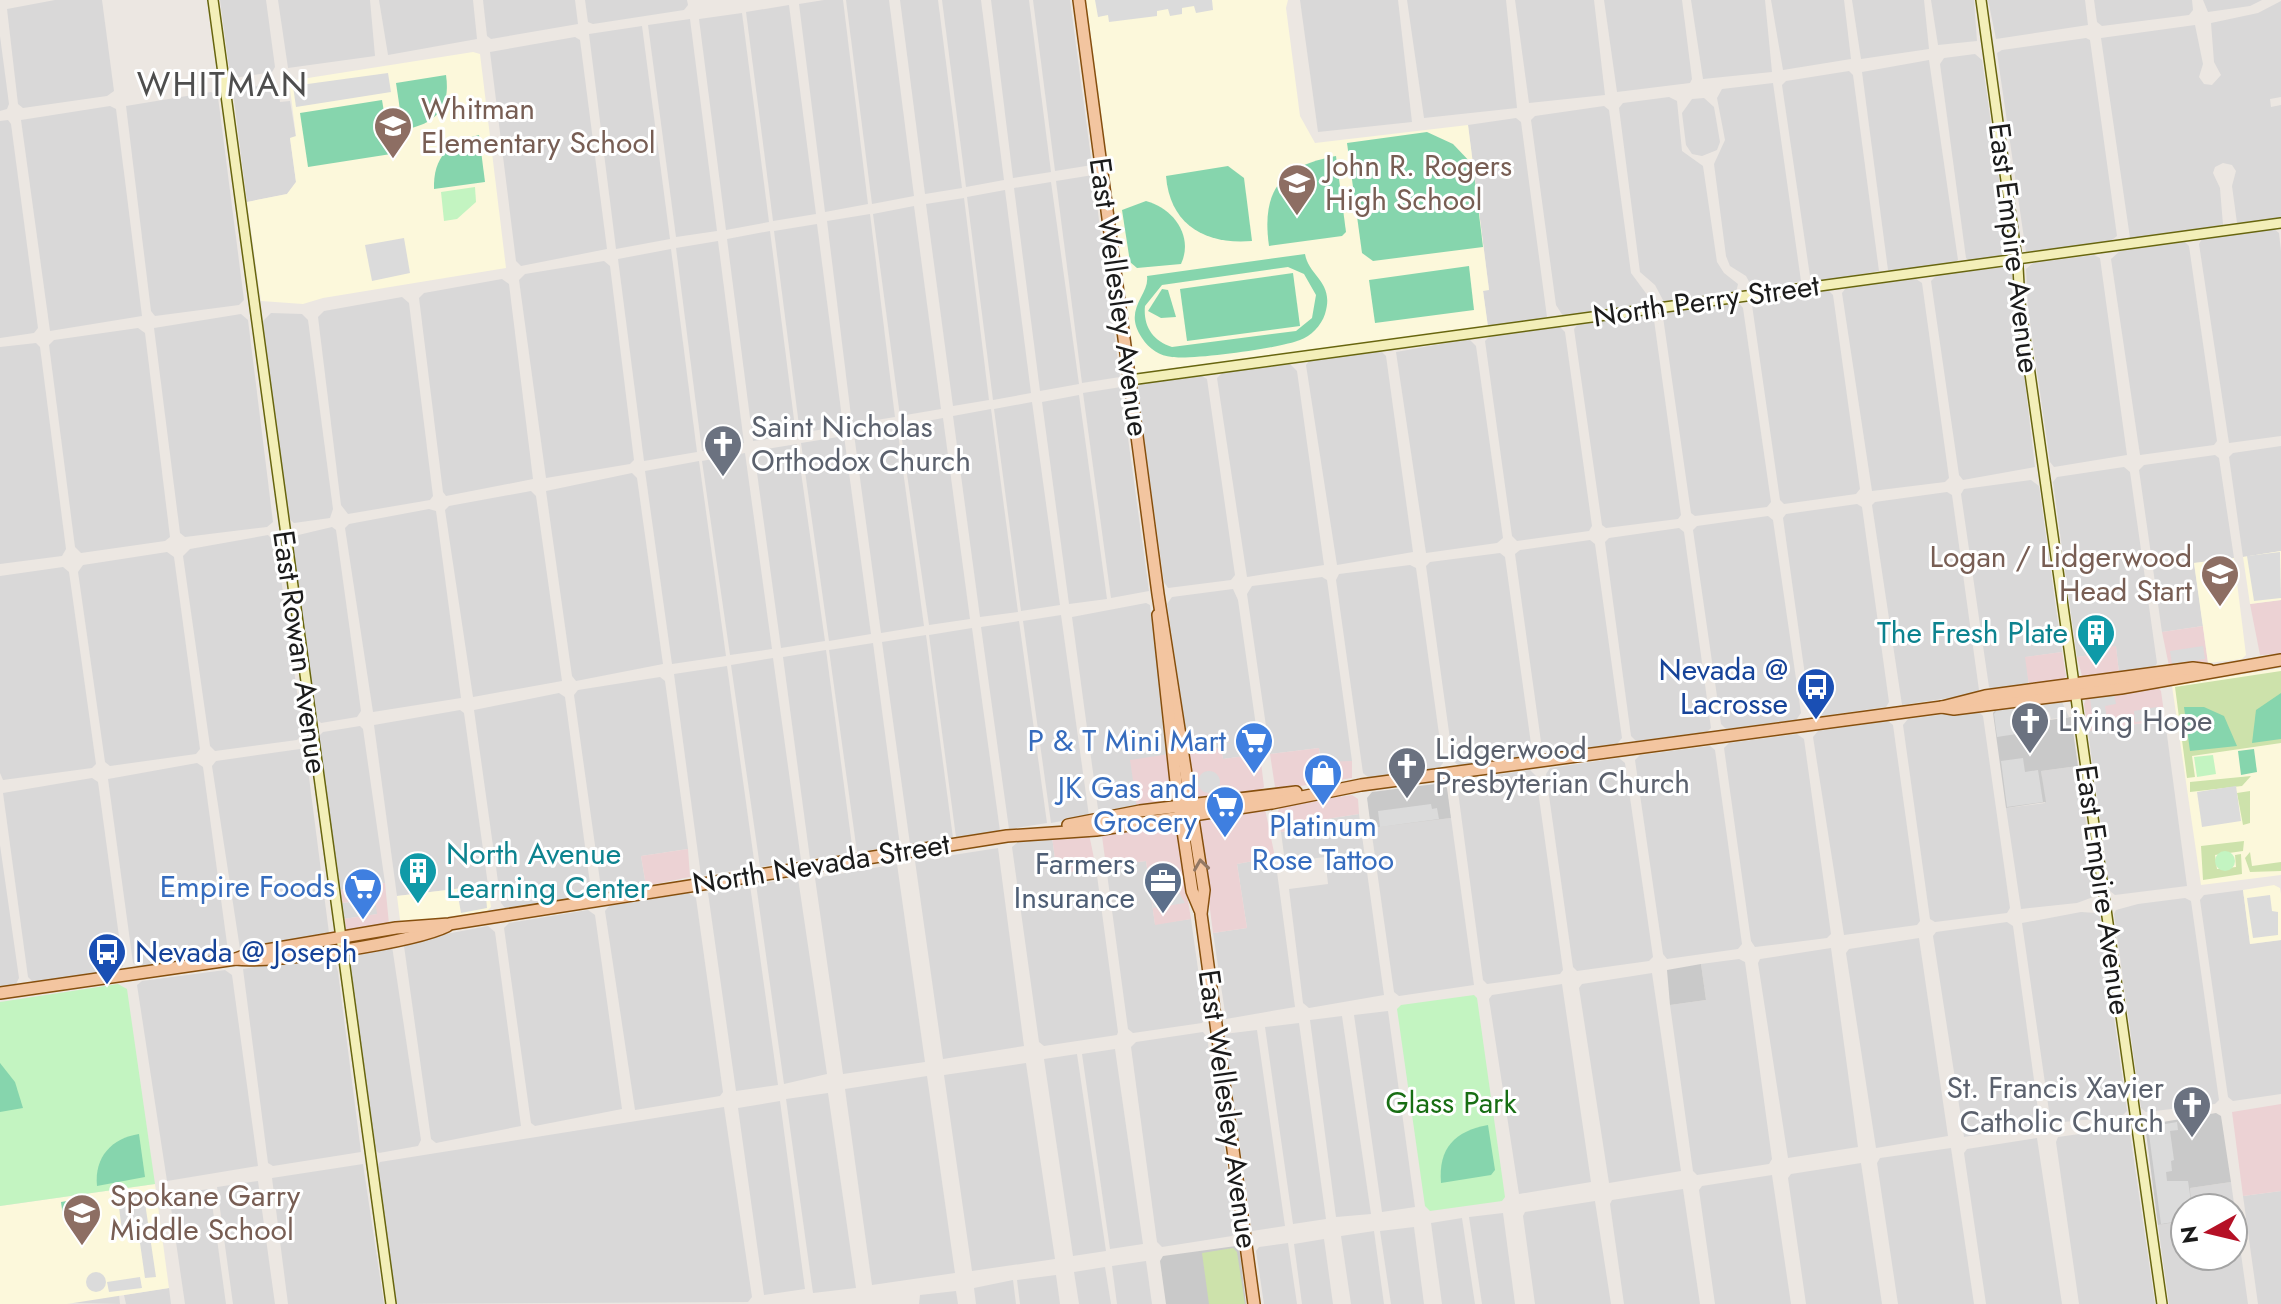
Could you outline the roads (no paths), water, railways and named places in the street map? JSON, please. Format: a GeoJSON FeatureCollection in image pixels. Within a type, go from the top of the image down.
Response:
{"type":"FeatureCollection","features":[{"type":"Feature","properties":{"kind":"main road","name":"East Wellesley Avenue"},"geometry":{"type":"LineString","coordinates":[[1079,0],[1187,810],[1192,891],[1201,914],[1254,1304]]}},
{"type":"Feature","properties":{"kind":"main road","name":"North Nevada Street"},"geometry":{"type":"LineString","coordinates":[[0,993],[236,959],[254,952],[432,933],[449,924],[700,882],[1051,830],[1095,818],[1187,810],[1271,793],[1317,792],[1942,707],[1985,696],[2074,689],[2193,668],[2209,670],[2281,660]]}},
{"type":"Feature","properties":{"kind":"street","name":"East Rowan Avenue"},"geometry":{"type":"LineString","coordinates":[[213,0],[391,1304]]}},
{"type":"Feature","properties":{"kind":"street","name":"East Empire Avenue"},"geometry":{"type":"LineString","coordinates":[[1981,0],[2017,260],[2020,303],[2162,1304]]}},
{"type":"Feature","properties":{"kind":"street","name":"North Perry Street"},"geometry":{"type":"LineString","coordinates":[[1130,380],[2281,223]]}},
{"type":"Feature","properties":{"kind":"place","name":"Whitman Elementary School"},"geometry":{"type":"Point","coordinates":[393,160]}},
{"type":"Feature","properties":{"kind":"place","name":"John R. Rogers High School"},"geometry":{"type":"Point","coordinates":[1297,217]}},
{"type":"Feature","properties":{"kind":"place","name":"Saint Nicholas Orthodox Church"},"geometry":{"type":"Point","coordinates":[723,478]}},
{"type":"Feature","properties":{"kind":"place","name":"Logan / Lidgerwood Head Start"},"geometry":{"type":"Point","coordinates":[2220,608]}},
{"type":"Feature","properties":{"kind":"place","name":"The Fresh Plate"},"geometry":{"type":"Point","coordinates":[2096,667]}},
{"type":"Feature","properties":{"kind":"place","name":"Nevada @ Lacrosse"},"geometry":{"type":"Point","coordinates":[1816,721]}},
{"type":"Feature","properties":{"kind":"place","name":"Living Hope"},"geometry":{"type":"Point","coordinates":[2030,755]}},
{"type":"Feature","properties":{"kind":"place","name":"P & T Mini Mart"},"geometry":{"type":"Point","coordinates":[1254,775]}},
{"type":"Feature","properties":{"kind":"place","name":"Lidgerwood Presbyterian Church"},"geometry":{"type":"Point","coordinates":[1407,800]}},
{"type":"Feature","properties":{"kind":"place","name":"Platinum Rose Tattoo"},"geometry":{"type":"Point","coordinates":[1323,807]}},
{"type":"Feature","properties":{"kind":"place","name":"JK Gas and Grocery"},"geometry":{"type":"Point","coordinates":[1225,839]}},
{"type":"Feature","properties":{"kind":"place","name":"North Avenue Learning Center"},"geometry":{"type":"Point","coordinates":[418,905]}},
{"type":"Feature","properties":{"kind":"place","name":"Farmers Insurance"},"geometry":{"type":"Point","coordinates":[1163,915]}},
{"type":"Feature","properties":{"kind":"place","name":"Empire Foods"},"geometry":{"type":"Point","coordinates":[363,921]}},
{"type":"Feature","properties":{"kind":"place","name":"Nevada @ Joseph"},"geometry":{"type":"Point","coordinates":[107,986]}},
{"type":"Feature","properties":{"kind":"place","name":"St. Francis Xavier Catholic Church"},"geometry":{"type":"Point","coordinates":[2192,1139]}},
{"type":"Feature","properties":{"kind":"place","name":"Spokane Garry Middle School"},"geometry":{"type":"Point","coordinates":[82,1247]}},
{"type":"Feature","properties":{"kind":"district","name":"WHITMAN"},"geometry":{"type":"Point","coordinates":[223,84]}},
{"type":"Feature","properties":{"kind":"park label","name":"Glass Park"},"geometry":{"type":"Point","coordinates":[1451,1103]}}]}
